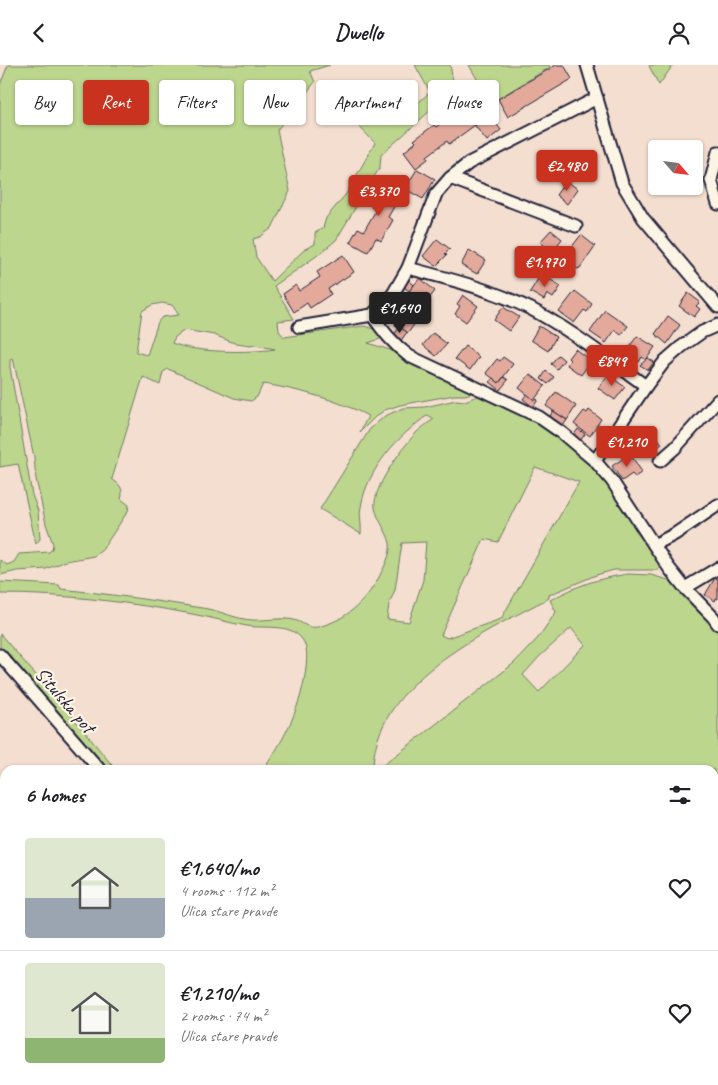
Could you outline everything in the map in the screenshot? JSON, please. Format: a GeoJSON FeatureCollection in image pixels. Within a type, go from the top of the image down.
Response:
{"type":"FeatureCollection","features":[{"type":"Feature","properties":{"kind":"street"},"geometry":{"type":"LineString","coordinates":[[587,65],[622,183],[643,218],[718,307]]}},
{"type":"Feature","properties":{"kind":"street"},"geometry":{"type":"LineString","coordinates":[[299,327],[372,315],[393,294],[408,267],[436,194],[450,178],[469,163],[597,98]]}},
{"type":"Feature","properties":{"kind":"street"},"geometry":{"type":"LineString","coordinates":[[718,152],[711,180],[716,203],[718,204]]}},
{"type":"Feature","properties":{"kind":"street"},"geometry":{"type":"LineString","coordinates":[[450,178],[576,226]]}},
{"type":"Feature","properties":{"kind":"street"},"geometry":{"type":"LineString","coordinates":[[408,267],[486,291],[532,310],[582,341],[646,386]]}},
{"type":"Feature","properties":{"kind":"street"},"geometry":{"type":"LineString","coordinates":[[372,315],[384,334],[396,347],[409,356],[538,417],[562,433],[595,461],[612,481],[685,589],[718,624]]}},
{"type":"Feature","properties":{"kind":"street"},"geometry":{"type":"LineString","coordinates":[[595,461],[646,386],[666,361],[681,347],[718,325]]}},
{"type":"Feature","properties":{"kind":"street"},"geometry":{"type":"LineString","coordinates":[[660,461],[675,448],[718,400]]}},
{"type":"Feature","properties":{"kind":"street"},"geometry":{"type":"LineString","coordinates":[[654,545],[675,535],[718,505]]}},
{"type":"Feature","properties":{"kind":"street"},"geometry":{"type":"LineString","coordinates":[[685,589],[718,568]]}},
{"type":"Feature","properties":{"kind":"street","name":"Situlska pot"},"geometry":{"type":"LineString","coordinates":[[0,655],[96,765]]}},
{"type":"Feature","properties":{"kind":"green space"},"geometry":{"type":"Polygon","coordinates":[[[8,65],[330,65],[310,71],[315,82],[306,93],[306,80],[244,80],[244,125],[281,125],[277,130],[290,191],[272,228],[260,237],[253,239],[256,257],[272,281],[305,249],[315,244],[315,233],[323,228],[326,218],[346,194],[375,143],[358,125],[414,125],[381,155],[380,167],[336,240],[274,286],[294,319],[278,321],[279,331],[284,337],[364,326],[374,329],[379,333],[380,339],[368,343],[396,352],[419,366],[476,392],[400,405],[385,410],[360,432],[368,416],[331,400],[303,392],[263,384],[257,397],[251,401],[234,398],[168,369],[163,372],[160,385],[143,377],[112,479],[121,487],[121,499],[129,505],[128,511],[102,550],[94,556],[66,561],[46,569],[17,571],[0,575],[0,560],[7,565],[14,562],[19,554],[49,552],[53,544],[46,524],[36,479],[34,457],[13,358],[10,360],[10,367],[32,495],[38,511],[40,539],[36,544],[18,464],[0,467],[0,85],[8,65]],[[162,303],[152,305],[142,311],[136,352],[147,355],[158,322],[162,317],[179,315],[172,305],[162,303]],[[185,330],[175,337],[172,343],[194,349],[222,351],[275,349],[237,344],[214,335],[185,330]]]}},
{"type":"Feature","properties":{"kind":"green space"},"geometry":{"type":"Polygon","coordinates":[[[415,65],[450,65],[453,80],[428,80],[428,88],[415,65]]]}},
{"type":"Feature","properties":{"kind":"green space"},"geometry":{"type":"Polygon","coordinates":[[[469,65],[549,65],[550,67],[499,98],[499,80],[478,80],[469,65]]]}},
{"type":"Feature","properties":{"kind":"green space"},"geometry":{"type":"Polygon","coordinates":[[[650,65],[673,65],[659,85],[650,65]]]}},
{"type":"Feature","properties":{"kind":"green space"},"geometry":{"type":"Polygon","coordinates":[[[428,94],[428,113],[418,122],[418,103],[428,94]]]}},
{"type":"Feature","properties":{"kind":"green space"},"geometry":{"type":"Polygon","coordinates":[[[482,394],[540,421],[602,475],[632,521],[638,534],[660,564],[658,570],[614,570],[596,575],[549,595],[549,598],[465,644],[437,664],[412,686],[391,711],[378,739],[374,765],[266,765],[291,721],[304,681],[307,659],[306,648],[301,638],[290,630],[276,627],[247,626],[199,615],[120,602],[48,595],[0,594],[0,582],[59,585],[61,589],[208,609],[246,619],[289,619],[314,627],[328,624],[346,615],[360,603],[378,579],[390,552],[390,543],[375,508],[378,490],[403,448],[418,431],[434,419],[428,415],[417,423],[395,443],[377,467],[364,493],[360,513],[361,534],[320,509],[370,429],[385,416],[403,408],[425,407],[456,400],[465,401],[482,394]],[[535,467],[498,542],[484,539],[441,635],[447,638],[501,619],[579,482],[535,467]],[[426,542],[402,543],[395,590],[389,604],[387,619],[409,622],[423,580],[426,542]]]}},
{"type":"Feature","properties":{"kind":"green space"},"geometry":{"type":"Polygon","coordinates":[[[628,574],[651,575],[675,582],[718,630],[718,765],[383,765],[513,664],[538,638],[556,612],[550,600],[596,580],[628,574]],[[571,628],[539,657],[523,675],[539,692],[585,645],[571,628]]]}},
{"type":"Feature","properties":{"kind":"green space"},"geometry":{"type":"Polygon","coordinates":[[[0,634],[112,765],[99,765],[0,652],[0,634]]]}},
{"type":"Feature","properties":{"kind":"building"},"geometry":{"type":"Polygon","coordinates":[[[556,65],[564,65],[572,79],[508,117],[499,98],[556,65]]]}},
{"type":"Feature","properties":{"kind":"building"},"geometry":{"type":"Polygon","coordinates":[[[434,125],[436,127],[439,125],[475,125],[449,144],[447,141],[427,156],[428,159],[416,168],[404,152],[416,142],[414,140],[434,125]]]}},
{"type":"Feature","properties":{"kind":"building"},"geometry":{"type":"Polygon","coordinates":[[[497,125],[501,130],[487,141],[475,126],[497,125]]]}},
{"type":"Feature","properties":{"kind":"building"},"geometry":{"type":"Polygon","coordinates":[[[417,169],[435,179],[423,199],[405,189],[417,169]]]}},
{"type":"Feature","properties":{"kind":"building"},"geometry":{"type":"Polygon","coordinates":[[[387,179],[404,190],[388,217],[393,220],[381,241],[376,238],[368,252],[350,242],[358,228],[364,231],[376,210],[371,207],[387,179]]]}},
{"type":"Feature","properties":{"kind":"building"},"geometry":{"type":"Polygon","coordinates":[[[566,181],[578,189],[567,204],[556,195],[566,181]]]}},
{"type":"Feature","properties":{"kind":"building"},"geometry":{"type":"Polygon","coordinates":[[[551,230],[562,239],[552,252],[540,242],[551,230]]]}},
{"type":"Feature","properties":{"kind":"building"},"geometry":{"type":"Polygon","coordinates":[[[581,235],[595,246],[580,268],[577,269],[563,258],[581,235]]]}},
{"type":"Feature","properties":{"kind":"building"},"geometry":{"type":"Polygon","coordinates":[[[437,239],[450,249],[436,266],[423,256],[437,239]]]}},
{"type":"Feature","properties":{"kind":"building"},"geometry":{"type":"Polygon","coordinates":[[[469,250],[486,260],[477,274],[461,265],[469,250]]]}},
{"type":"Feature","properties":{"kind":"building"},"geometry":{"type":"Polygon","coordinates":[[[343,255],[354,272],[328,289],[331,294],[310,308],[307,303],[294,312],[283,294],[296,285],[299,291],[320,277],[317,272],[343,255]]]}},
{"type":"Feature","properties":{"kind":"building"},"geometry":{"type":"Polygon","coordinates":[[[541,274],[561,286],[553,298],[547,294],[544,300],[530,292],[541,274]]]}},
{"type":"Feature","properties":{"kind":"building"},"geometry":{"type":"Polygon","coordinates":[[[420,278],[435,291],[425,304],[409,291],[420,278]]]}},
{"type":"Feature","properties":{"kind":"building"},"geometry":{"type":"Polygon","coordinates":[[[409,280],[414,285],[409,291],[404,287],[409,280]]]}},
{"type":"Feature","properties":{"kind":"building"},"geometry":{"type":"Polygon","coordinates":[[[575,291],[592,304],[587,312],[584,310],[574,323],[559,312],[575,291]]]}},
{"type":"Feature","properties":{"kind":"building"},"geometry":{"type":"Polygon","coordinates":[[[688,293],[700,302],[696,306],[700,309],[694,317],[679,306],[688,293]]]}},
{"type":"Feature","properties":{"kind":"building"},"geometry":{"type":"Polygon","coordinates":[[[463,295],[478,306],[466,322],[455,314],[460,306],[457,304],[463,295]]]}},
{"type":"Feature","properties":{"kind":"building"},"geometry":{"type":"Polygon","coordinates":[[[503,307],[519,317],[509,331],[494,320],[503,307]]]}},
{"type":"Feature","properties":{"kind":"building"},"geometry":{"type":"Polygon","coordinates":[[[398,310],[416,322],[408,333],[395,325],[396,323],[391,319],[398,310]]]}},
{"type":"Feature","properties":{"kind":"building"},"geometry":{"type":"Polygon","coordinates":[[[605,310],[628,326],[621,335],[615,330],[606,343],[590,332],[605,310]]]}},
{"type":"Feature","properties":{"kind":"building"},"geometry":{"type":"Polygon","coordinates":[[[668,316],[680,325],[667,344],[655,334],[668,316]]]}},
{"type":"Feature","properties":{"kind":"building"},"geometry":{"type":"Polygon","coordinates":[[[539,326],[556,337],[548,351],[531,340],[539,326]]]}},
{"type":"Feature","properties":{"kind":"building"},"geometry":{"type":"Polygon","coordinates":[[[399,328],[407,332],[400,342],[393,336],[399,328]]]}},
{"type":"Feature","properties":{"kind":"building"},"geometry":{"type":"Polygon","coordinates":[[[433,333],[447,344],[436,356],[423,345],[433,333]]]}},
{"type":"Feature","properties":{"kind":"building"},"geometry":{"type":"Polygon","coordinates":[[[637,336],[655,347],[646,360],[642,357],[639,362],[626,352],[637,336]]]}},
{"type":"Feature","properties":{"kind":"building"},"geometry":{"type":"Polygon","coordinates":[[[465,346],[479,357],[470,370],[455,359],[465,346]]]}},
{"type":"Feature","properties":{"kind":"building"},"geometry":{"type":"Polygon","coordinates":[[[575,349],[591,361],[581,375],[567,365],[570,360],[568,358],[575,349]]]}},
{"type":"Feature","properties":{"kind":"building"},"geometry":{"type":"Polygon","coordinates":[[[558,355],[564,360],[557,369],[551,364],[558,355]]]}},
{"type":"Feature","properties":{"kind":"building"},"geometry":{"type":"Polygon","coordinates":[[[503,357],[513,364],[499,383],[486,373],[497,359],[500,361],[503,357]]]}},
{"type":"Feature","properties":{"kind":"building"},"geometry":{"type":"Polygon","coordinates":[[[648,358],[654,362],[648,370],[640,365],[648,358]]]}},
{"type":"Feature","properties":{"kind":"building"},"geometry":{"type":"Polygon","coordinates":[[[546,371],[554,377],[548,384],[541,379],[546,371]]]}},
{"type":"Feature","properties":{"kind":"building"},"geometry":{"type":"Polygon","coordinates":[[[530,374],[545,386],[534,400],[519,388],[530,374]]]}},
{"type":"Feature","properties":{"kind":"building"},"geometry":{"type":"Polygon","coordinates":[[[608,375],[625,387],[615,400],[598,388],[608,375]]]}},
{"type":"Feature","properties":{"kind":"building"},"geometry":{"type":"Polygon","coordinates":[[[504,377],[508,380],[500,390],[490,382],[493,378],[499,383],[504,377]]]}},
{"type":"Feature","properties":{"kind":"building"},"geometry":{"type":"Polygon","coordinates":[[[556,392],[576,406],[567,420],[546,406],[556,392]]]}},
{"type":"Feature","properties":{"kind":"building"},"geometry":{"type":"Polygon","coordinates":[[[527,394],[534,400],[538,400],[533,407],[523,399],[527,394]]]}},
{"type":"Feature","properties":{"kind":"building"},"geometry":{"type":"Polygon","coordinates":[[[589,410],[601,419],[590,436],[574,424],[584,411],[587,413],[589,410]]]}},
{"type":"Feature","properties":{"kind":"building"},"geometry":{"type":"Polygon","coordinates":[[[553,411],[567,420],[563,426],[550,416],[553,411]]]}},
{"type":"Feature","properties":{"kind":"building"},"geometry":{"type":"Polygon","coordinates":[[[651,428],[662,444],[646,456],[634,440],[651,428]]]}},
{"type":"Feature","properties":{"kind":"building"},"geometry":{"type":"Polygon","coordinates":[[[578,429],[585,434],[580,441],[573,436],[578,429]]]}},
{"type":"Feature","properties":{"kind":"building"},"geometry":{"type":"Polygon","coordinates":[[[630,454],[642,472],[635,477],[632,474],[622,481],[612,466],[630,454]]]}},
{"type":"Feature","properties":{"kind":"building"},"geometry":{"type":"Polygon","coordinates":[[[715,578],[718,579],[718,599],[716,598],[715,601],[705,595],[715,578]]]}}]}
